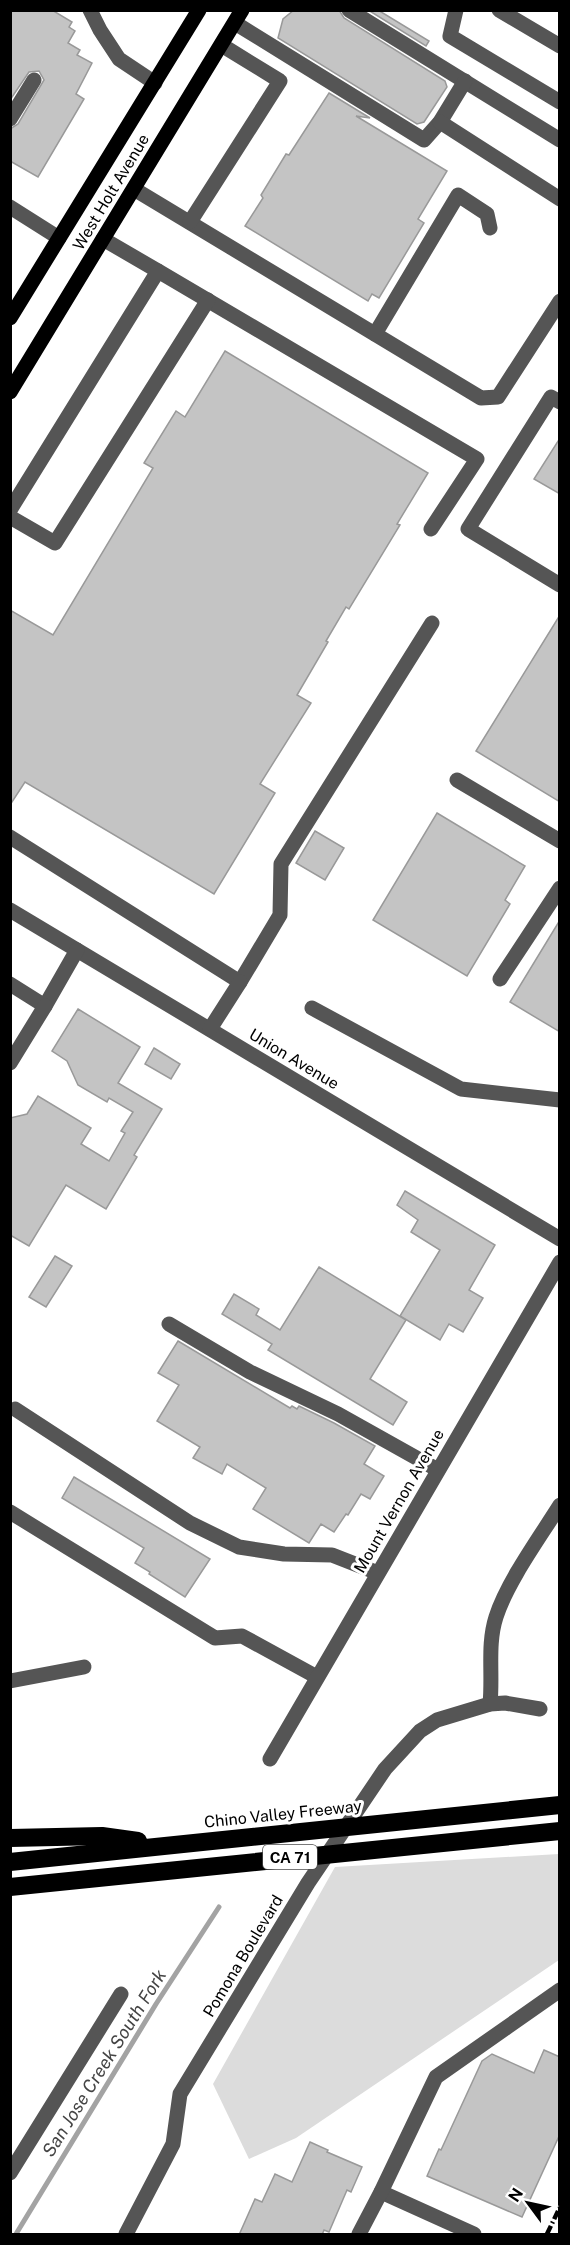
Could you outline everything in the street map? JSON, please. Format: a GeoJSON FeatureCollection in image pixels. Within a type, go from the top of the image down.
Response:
{"type":"FeatureCollection","features":[{"type":"Feature","properties":{"kind":"highway","name":"Chino Valley Freeway"},"geometry":{"type":"LineString","coordinates":[[10,1862],[560,1805]]}},
{"type":"Feature","properties":{"kind":"highway","name":"CA 71"},"geometry":{"type":"LineString","coordinates":[[10,1887],[392,1846],[560,1831]]}},
{"type":"Feature","properties":{"kind":"highway"},"geometry":{"type":"LineString","coordinates":[[10,1838],[102,1836],[169,1844]]}},
{"type":"Feature","properties":{"kind":"main road","name":"West Holt Avenue"},"geometry":{"type":"LineString","coordinates":[[10,318],[199,10]]}},
{"type":"Feature","properties":{"kind":"main road","name":"West Holt Avenue"},"geometry":{"type":"LineString","coordinates":[[10,392],[238,17]]}},
{"type":"Feature","properties":{"kind":"street"},"geometry":{"type":"LineString","coordinates":[[90,10],[119,59],[155,83]]}},
{"type":"Feature","properties":{"kind":"street"},"geometry":{"type":"LineString","coordinates":[[348,10],[560,140]]}},
{"type":"Feature","properties":{"kind":"street"},"geometry":{"type":"LineString","coordinates":[[456,10],[450,36],[560,102]]}},
{"type":"Feature","properties":{"kind":"street"},"geometry":{"type":"LineString","coordinates":[[499,10],[560,46]]}},
{"type":"Feature","properties":{"kind":"street"},"geometry":{"type":"LineString","coordinates":[[238,17],[424,140],[440,122],[465,81]]}},
{"type":"Feature","properties":{"kind":"street"},"geometry":{"type":"LineString","coordinates":[[190,222],[280,81],[228,49]]}},
{"type":"Feature","properties":{"kind":"street"},"geometry":{"type":"LineString","coordinates":[[10,119],[34,80]]}},
{"type":"Feature","properties":{"kind":"street"},"geometry":{"type":"LineString","coordinates":[[440,122],[560,199]]}},
{"type":"Feature","properties":{"kind":"street"},"geometry":{"type":"LineString","coordinates":[[134,189],[481,398],[498,397],[560,301]]}},
{"type":"Feature","properties":{"kind":"street"},"geometry":{"type":"LineString","coordinates":[[375,334],[458,195],[487,214],[490,228]]}},
{"type":"Feature","properties":{"kind":"street"},"geometry":{"type":"LineString","coordinates":[[10,207],[59,238]]}},
{"type":"Feature","properties":{"kind":"street"},"geometry":{"type":"LineString","coordinates":[[104,239],[477,459],[432,529]]}},
{"type":"Feature","properties":{"kind":"street"},"geometry":{"type":"LineString","coordinates":[[10,510],[159,271]]}},
{"type":"Feature","properties":{"kind":"street"},"geometry":{"type":"LineString","coordinates":[[10,517],[54,543],[207,300]]}},
{"type":"Feature","properties":{"kind":"street"},"geometry":{"type":"LineString","coordinates":[[560,402],[551,397],[468,530],[560,585]]}},
{"type":"Feature","properties":{"kind":"street"},"geometry":{"type":"LineString","coordinates":[[210,1029],[280,915],[281,864],[432,623]]}},
{"type":"Feature","properties":{"kind":"street"},"geometry":{"type":"LineString","coordinates":[[457,780],[560,841]]}},
{"type":"Feature","properties":{"kind":"street"},"geometry":{"type":"LineString","coordinates":[[10,837],[240,982]]}},
{"type":"Feature","properties":{"kind":"street"},"geometry":{"type":"LineString","coordinates":[[500,980],[560,888]]}},
{"type":"Feature","properties":{"kind":"street","name":"Union Avenue"},"geometry":{"type":"LineString","coordinates":[[10,910],[560,1239]]}},
{"type":"Feature","properties":{"kind":"street"},"geometry":{"type":"LineString","coordinates":[[10,1064],[77,950]]}},
{"type":"Feature","properties":{"kind":"street"},"geometry":{"type":"LineString","coordinates":[[10,984],[45,1006]]}},
{"type":"Feature","properties":{"kind":"street"},"geometry":{"type":"LineString","coordinates":[[312,1008],[461,1089],[560,1100]]}},
{"type":"Feature","properties":{"kind":"street","name":"Mount Vernon Avenue"},"geometry":{"type":"LineString","coordinates":[[270,1759],[560,1262]]}},
{"type":"Feature","properties":{"kind":"street"},"geometry":{"type":"LineString","coordinates":[[169,1324],[250,1372],[338,1414],[438,1470]]}},
{"type":"Feature","properties":{"kind":"street"},"geometry":{"type":"LineString","coordinates":[[15,1409],[190,1523],[239,1547],[284,1554],[332,1555],[378,1573]]}},
{"type":"Feature","properties":{"kind":"street"},"geometry":{"type":"LineString","coordinates":[[490,1704],[492,1682],[489,1650],[495,1617],[505,1595],[560,1504]]}},
{"type":"Feature","properties":{"kind":"street"},"geometry":{"type":"LineString","coordinates":[[10,1512],[215,1638],[242,1636],[317,1677]]}},
{"type":"Feature","properties":{"kind":"street"},"geometry":{"type":"LineString","coordinates":[[10,1681],[84,1667]]}},
{"type":"Feature","properties":{"kind":"street","name":"Pomona Boulevard"},"geometry":{"type":"LineString","coordinates":[[126,2235],[173,2144],[180,2094],[308,1883],[385,1769],[420,1731],[437,1720],[490,1704],[505,1703],[540,1709]]}},
{"type":"Feature","properties":{"kind":"street"},"geometry":{"type":"LineString","coordinates":[[359,2235],[436,2077],[560,1990]]}},
{"type":"Feature","properties":{"kind":"street"},"geometry":{"type":"LineString","coordinates":[[10,2172],[121,1994]]}},
{"type":"Feature","properties":{"kind":"street"},"geometry":{"type":"LineString","coordinates":[[381,2192],[474,2235]]}},
{"type":"Feature","properties":{"kind":"shaded area"},"geometry":{"type":"Polygon","coordinates":[[[559,1854],[559,1960],[296,2138],[249,2159],[213,2084],[335,1867],[559,1854]]]}},
{"type":"Feature","properties":{"kind":"building"},"geometry":{"type":"Polygon","coordinates":[[[10,10],[52,10],[72,22],[69,27],[75,31],[68,43],[80,50],[77,55],[92,63],[76,94],[84,99],[38,177],[10,161],[10,129],[18,124],[44,80],[39,71],[29,72],[10,100],[10,10]]]}},
{"type":"Feature","properties":{"kind":"building"},"geometry":{"type":"Polygon","coordinates":[[[294,10],[339,10],[344,18],[445,81],[447,87],[424,122],[417,124],[278,38],[283,19],[294,10]]]}},
{"type":"Feature","properties":{"kind":"building"},"geometry":{"type":"Polygon","coordinates":[[[368,10],[378,10],[429,41],[426,46],[368,10]]]}},
{"type":"Feature","properties":{"kind":"building"},"geometry":{"type":"Polygon","coordinates":[[[329,93],[370,118],[356,116],[447,171],[418,219],[424,223],[379,298],[372,294],[368,301],[245,226],[286,154],[289,155],[329,93]]]}},
{"type":"Feature","properties":{"kind":"building"},"geometry":{"type":"Polygon","coordinates":[[[225,351],[428,473],[397,524],[400,525],[349,609],[346,607],[297,695],[311,703],[260,784],[275,793],[214,894],[25,782],[10,805],[10,610],[53,635],[153,468],[144,463],[176,411],[185,417],[225,351]]]}},
{"type":"Feature","properties":{"kind":"building"},"geometry":{"type":"Polygon","coordinates":[[[560,438],[560,494],[534,479],[560,438]]]}},
{"type":"Feature","properties":{"kind":"building"},"geometry":{"type":"Polygon","coordinates":[[[560,615],[560,802],[476,751],[560,615]]]}},
{"type":"Feature","properties":{"kind":"building"},"geometry":{"type":"Polygon","coordinates":[[[437,813],[525,866],[505,900],[510,904],[467,976],[373,920],[437,813]]]}},
{"type":"Feature","properties":{"kind":"building"},"geometry":{"type":"Polygon","coordinates":[[[315,831],[344,848],[325,880],[296,863],[315,831]]]}},
{"type":"Feature","properties":{"kind":"building"},"geometry":{"type":"Polygon","coordinates":[[[560,920],[560,1032],[510,1002],[560,920]]]}},
{"type":"Feature","properties":{"kind":"building"},"geometry":{"type":"Polygon","coordinates":[[[78,1009],[140,1047],[118,1083],[162,1109],[134,1155],[137,1157],[106,1209],[66,1185],[29,1246],[10,1235],[10,1118],[27,1114],[38,1096],[91,1128],[81,1144],[109,1161],[125,1133],[121,1131],[133,1112],[109,1098],[107,1102],[78,1085],[67,1061],[52,1051],[78,1009]]]}},
{"type":"Feature","properties":{"kind":"building"},"geometry":{"type":"Polygon","coordinates":[[[154,1048],[180,1064],[171,1079],[145,1064],[154,1048]]]}},
{"type":"Feature","properties":{"kind":"building"},"geometry":{"type":"Polygon","coordinates":[[[405,1191],[495,1245],[469,1290],[483,1298],[463,1332],[449,1324],[440,1340],[400,1316],[440,1250],[411,1232],[418,1220],[397,1205],[405,1191]]]}},
{"type":"Feature","properties":{"kind":"building"},"geometry":{"type":"Polygon","coordinates":[[[55,1256],[72,1266],[46,1307],[29,1297],[55,1256]]]}},
{"type":"Feature","properties":{"kind":"building"},"geometry":{"type":"Polygon","coordinates":[[[319,1267],[406,1320],[370,1379],[407,1402],[393,1425],[268,1350],[272,1344],[222,1314],[234,1294],[259,1309],[256,1315],[280,1330],[319,1267]]]}},
{"type":"Feature","properties":{"kind":"building"},"geometry":{"type":"Polygon","coordinates":[[[178,1341],[290,1408],[292,1406],[297,1409],[299,1406],[375,1446],[364,1464],[384,1476],[370,1499],[361,1494],[334,1532],[321,1524],[309,1543],[253,1509],[266,1488],[227,1464],[222,1474],[193,1458],[200,1447],[157,1421],[179,1385],[158,1373],[178,1341]]]}},
{"type":"Feature","properties":{"kind":"building"},"geometry":{"type":"Polygon","coordinates":[[[74,1477],[210,1559],[185,1597],[135,1563],[144,1548],[62,1498],[74,1477]]]}},
{"type":"Feature","properties":{"kind":"building"},"geometry":{"type":"Polygon","coordinates":[[[544,2050],[560,2057],[560,2134],[522,2217],[427,2176],[482,2061],[492,2054],[534,2073],[544,2050]]]}},
{"type":"Feature","properties":{"kind":"building"},"geometry":{"type":"Polygon","coordinates":[[[310,2142],[362,2167],[351,2192],[347,2190],[329,2232],[324,2230],[322,2235],[239,2235],[255,2199],[262,2202],[275,2174],[292,2182],[310,2142]]]}},
{"type":"Feature","properties":{"kind":"waterway","name":"San Jose Creek South Fork"},"geometry":{"type":"LineString","coordinates":[[16,2234],[156,2004],[219,1907]]}},
{"type":"Feature","properties":{"kind":"railway"},"geometry":{"type":"LineString","coordinates":[[547,2234],[560,2207]]}}]}
